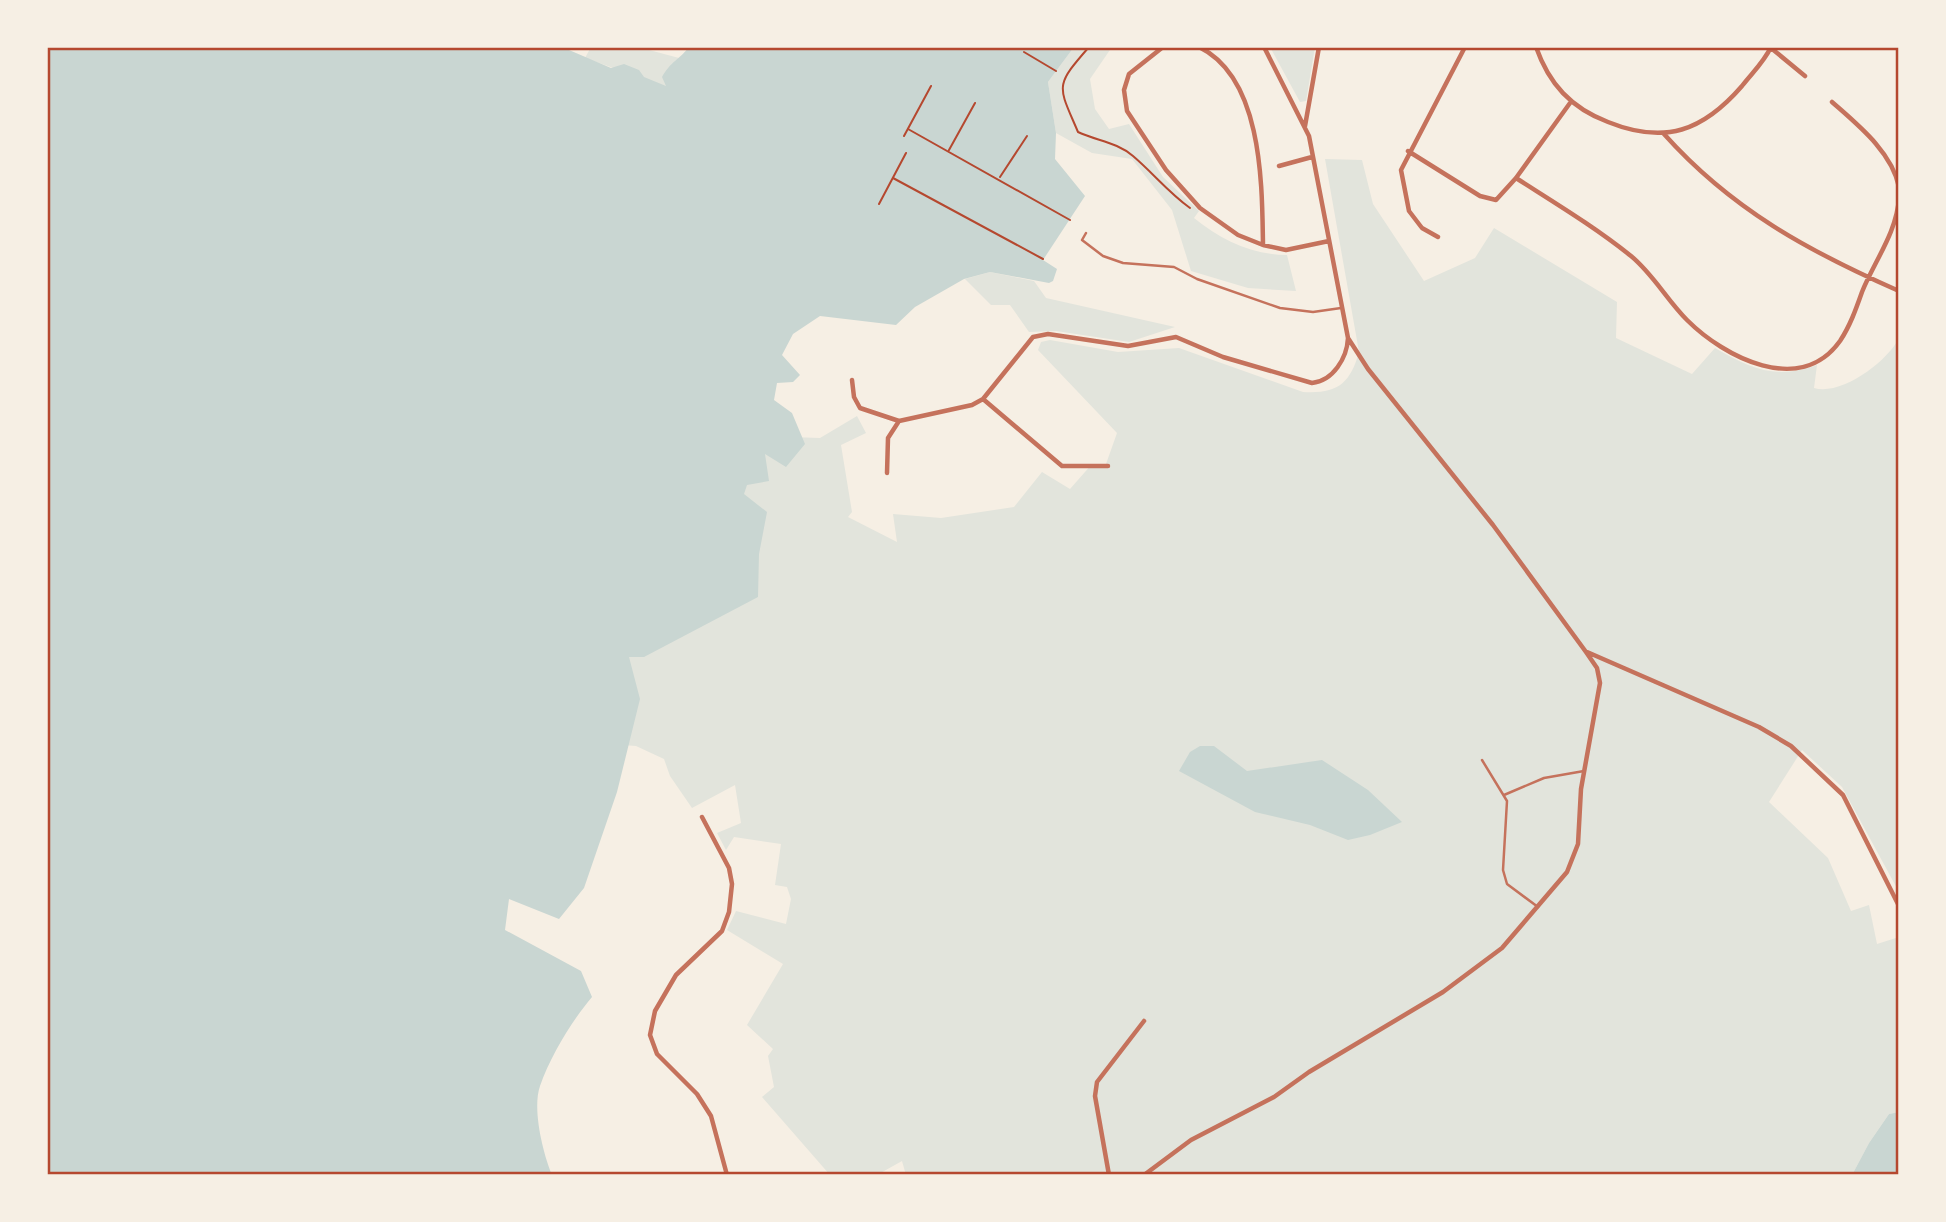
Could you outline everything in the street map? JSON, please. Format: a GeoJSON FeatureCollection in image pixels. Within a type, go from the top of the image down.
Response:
{"type":"FeatureCollection","features":[{"type":"Feature","properties":{"kind":"street"},"geometry":{"type":"LineString","coordinates":[[1163,47],[1129,74],[1124,90],[1127,111],[1166,170],[1200,208],[1238,234],[1263,245],[1286,250],[1329,241]]}},
{"type":"Feature","properties":{"kind":"street"},"geometry":{"type":"LineString","coordinates":[[1199,47],[1212,55],[1227,74],[1238,91],[1251,123],[1259,151],[1263,245]]}},
{"type":"Feature","properties":{"kind":"street"},"geometry":{"type":"LineString","coordinates":[[1144,1175],[1191,1140],[1274,1097],[1309,1072],[1468,976],[1502,948],[1567,872],[1578,844],[1584,771],[1600,683],[1597,668],[1586,652],[1493,525],[1368,369],[1349,338],[1305,126],[1264,47]]}},
{"type":"Feature","properties":{"kind":"street"},"geometry":{"type":"LineString","coordinates":[[1305,126],[1319,47]]}},
{"type":"Feature","properties":{"kind":"street"},"geometry":{"type":"LineString","coordinates":[[1438,237],[1422,228],[1409,211],[1401,170],[1408,151],[1465,47]]}},
{"type":"Feature","properties":{"kind":"street"},"geometry":{"type":"LineString","coordinates":[[1536,47],[1549,78],[1570,103],[1594,117],[1625,128],[1664,134],[1695,125],[1720,109],[1771,48],[1805,76]]}},
{"type":"Feature","properties":{"kind":"street"},"geometry":{"type":"LineString","coordinates":[[1832,102],[1860,126],[1887,160],[1899,187]]}},
{"type":"Feature","properties":{"kind":"street"},"geometry":{"type":"LineString","coordinates":[[1408,151],[1488,200],[1496,200],[1516,178],[1570,103]]}},
{"type":"Feature","properties":{"kind":"street"},"geometry":{"type":"LineString","coordinates":[[1664,134],[1687,160],[1739,205],[1785,234],[1899,291]]}},
{"type":"Feature","properties":{"kind":"street"},"geometry":{"type":"LineString","coordinates":[[1279,166],[1312,157]]}},
{"type":"Feature","properties":{"kind":"street"},"geometry":{"type":"LineString","coordinates":[[1516,178],[1631,256],[1687,320],[1707,337],[1754,364],[1788,370],[1816,360],[1839,343],[1889,234],[1899,198]]}},
{"type":"Feature","properties":{"kind":"street"},"geometry":{"type":"LineString","coordinates":[[852,380],[854,397],[860,408],[899,421],[958,410],[983,399],[1026,344],[1041,335],[1128,346],[1176,337],[1223,358],[1312,383],[1326,378],[1338,366],[1348,349],[1349,338]]}},
{"type":"Feature","properties":{"kind":"street"},"geometry":{"type":"LineString","coordinates":[[983,399],[1062,466],[1108,466]]}},
{"type":"Feature","properties":{"kind":"street"},"geometry":{"type":"LineString","coordinates":[[887,473],[888,438],[899,421]]}},
{"type":"Feature","properties":{"kind":"street"},"geometry":{"type":"LineString","coordinates":[[1586,652],[1759,727],[1791,746],[1834,783],[1843,795],[1899,906]]}},
{"type":"Feature","properties":{"kind":"street"},"geometry":{"type":"LineString","coordinates":[[702,817],[729,868],[732,884],[729,912],[722,931],[676,975],[655,1011],[650,1035],[657,1054],[697,1094],[710,1116],[727,1175]]}},
{"type":"Feature","properties":{"kind":"street"},"geometry":{"type":"LineString","coordinates":[[1109,1175],[1095,1096],[1097,1082],[1144,1021]]}},
{"type":"Feature","properties":{"kind":"lane"},"geometry":{"type":"LineString","coordinates":[[1086,233],[1083,240],[1097,253],[1123,263],[1174,267],[1197,279],[1280,308],[1313,312],[1341,308]]}},
{"type":"Feature","properties":{"kind":"lane"},"geometry":{"type":"LineString","coordinates":[[1482,760],[1507,802],[1503,870],[1507,884],[1538,907]]}},
{"type":"Feature","properties":{"kind":"lane"},"geometry":{"type":"LineString","coordinates":[[1504,795],[1544,778],[1584,771]]}},
{"type":"Feature","properties":{"kind":"path"},"geometry":{"type":"LineString","coordinates":[[1089,47],[1065,75],[1061,87],[1067,111],[1078,132],[1106,140],[1133,156],[1164,188],[1194,210]]}},
{"type":"Feature","properties":{"kind":"path"},"geometry":{"type":"LineString","coordinates":[[1024,52],[1056,71]]}},
{"type":"Feature","properties":{"kind":"path"},"geometry":{"type":"LineString","coordinates":[[904,136],[931,86]]}},
{"type":"Feature","properties":{"kind":"path"},"geometry":{"type":"LineString","coordinates":[[948,151],[975,103]]}},
{"type":"Feature","properties":{"kind":"path"},"geometry":{"type":"LineString","coordinates":[[908,129],[1000,178],[1070,220]]}},
{"type":"Feature","properties":{"kind":"path"},"geometry":{"type":"LineString","coordinates":[[1000,178],[1027,136]]}},
{"type":"Feature","properties":{"kind":"path"},"geometry":{"type":"LineString","coordinates":[[879,204],[906,153]]}},
{"type":"Feature","properties":{"kind":"path"},"geometry":{"type":"LineString","coordinates":[[893,178],[1043,259]]}},
{"type":"Feature","properties":{"kind":"shaded area"},"geometry":{"type":"Polygon","coordinates":[[[47,47],[562,47],[611,68],[624,64],[639,70],[644,77],[666,86],[662,77],[689,47],[1074,47],[1048,82],[1056,133],[1055,159],[1085,196],[1043,260],[1057,269],[1053,281],[1049,283],[990,272],[964,279],[915,307],[896,325],[820,316],[793,334],[782,355],[800,375],[793,382],[777,383],[774,400],[792,413],[805,444],[786,467],[765,454],[769,481],[747,485],[744,494],[767,512],[759,554],[758,597],[644,657],[629,657],[640,699],[617,792],[584,888],[559,919],[509,899],[505,930],[581,971],[592,997],[569,1028],[540,1086],[537,1107],[540,1131],[552,1175],[47,1175],[47,47]]]}},
{"type":"Feature","properties":{"kind":"shaded area"},"geometry":{"type":"Polygon","coordinates":[[[591,47],[638,47],[679,58],[667,87],[585,58],[591,47]]]}},
{"type":"Feature","properties":{"kind":"shaded area"},"geometry":{"type":"Polygon","coordinates":[[[1074,47],[1112,47],[1090,79],[1095,109],[1109,129],[1129,124],[1163,177],[1199,211],[1194,218],[1204,226],[1249,249],[1287,255],[1296,291],[1248,288],[1191,271],[1172,210],[1132,159],[1092,153],[1056,133],[1048,82],[1074,47]]]}},
{"type":"Feature","properties":{"kind":"shaded area"},"geometry":{"type":"Polygon","coordinates":[[[1270,47],[1315,47],[1306,101],[1300,102],[1270,47]]]}},
{"type":"Feature","properties":{"kind":"shaded area"},"geometry":{"type":"Polygon","coordinates":[[[1325,159],[1362,160],[1373,204],[1424,281],[1475,258],[1494,228],[1617,302],[1616,338],[1692,374],[1715,348],[1752,367],[1776,372],[1789,372],[1817,365],[1814,388],[1837,387],[1874,366],[1899,338],[1899,892],[1842,787],[1802,750],[1769,802],[1828,858],[1851,911],[1869,905],[1877,944],[1899,937],[1899,1112],[1889,1114],[1852,1175],[906,1175],[902,1161],[877,1175],[830,1175],[762,1097],[774,1087],[768,1056],[773,1049],[747,1025],[783,964],[727,930],[736,911],[786,924],[791,899],[787,887],[775,885],[781,844],[734,837],[726,850],[717,833],[741,823],[735,785],[692,808],[670,776],[664,759],[636,746],[450,732],[471,426],[820,438],[857,416],[866,433],[841,445],[852,512],[848,517],[897,542],[893,514],[941,518],[1014,507],[1042,472],[1070,489],[1092,464],[1106,464],[1117,433],[1038,350],[1041,342],[1050,340],[1118,352],[1179,348],[1303,392],[1333,389],[1346,379],[1359,352],[1325,159]]]}},
{"type":"Feature","properties":{"kind":"shaded area"},"geometry":{"type":"Polygon","coordinates":[[[990,272],[1034,281],[1046,298],[1175,327],[1129,342],[1056,331],[1029,332],[1010,305],[991,305],[965,279],[990,272]]]}},
{"type":"Feature","properties":{"kind":"shaded area"},"geometry":{"type":"Polygon","coordinates":[[[1200,746],[1214,746],[1247,771],[1322,760],[1368,790],[1402,822],[1370,835],[1348,840],[1310,825],[1255,812],[1179,771],[1190,752],[1200,746]]]}},
{"type":"Feature","properties":{"kind":"shaded area"},"geometry":{"type":"Polygon","coordinates":[[[1899,1112],[1899,1175],[1852,1175],[1889,1114],[1899,1112]]]}}]}
